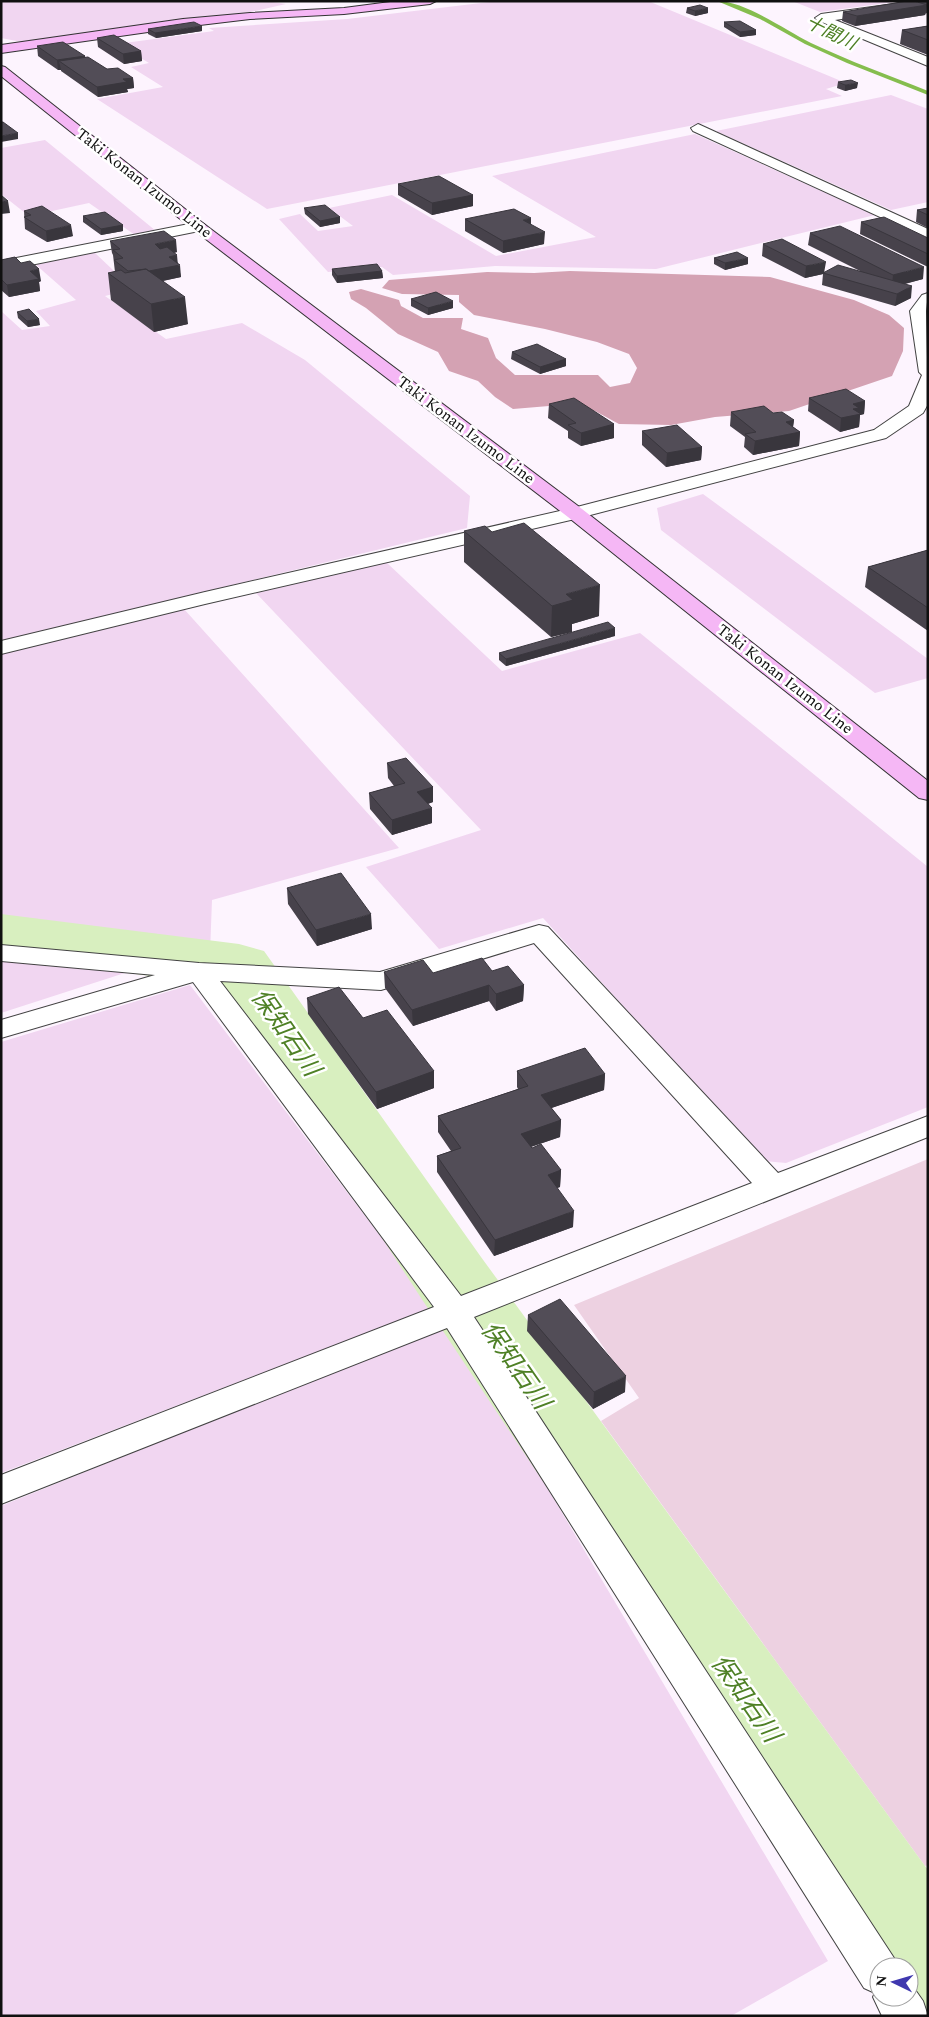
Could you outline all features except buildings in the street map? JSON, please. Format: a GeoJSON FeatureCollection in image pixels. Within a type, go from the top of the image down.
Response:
{"type":"FeatureCollection","features":[{"type":"Feature","properties":{"kind":"main road"},"geometry":{"type":"LineString","coordinates":[[1,50],[183,23],[250,16],[344,11],[430,1]]}},
{"type":"Feature","properties":{"kind":"main road","name":"Taki Konan Izumo Line"},"geometry":{"type":"LineString","coordinates":[[1,70],[199,227],[575,513],[928,793]]}},
{"type":"Feature","properties":{"kind":"street"},"geometry":{"type":"LineString","coordinates":[[928,3],[821,18],[928,62]]}},
{"type":"Feature","properties":{"kind":"street"},"geometry":{"type":"LineString","coordinates":[[698,128],[928,235]]}},
{"type":"Feature","properties":{"kind":"street"},"geometry":{"type":"LineString","coordinates":[[3,264],[199,227]]}},
{"type":"Feature","properties":{"kind":"street"},"geometry":{"type":"LineString","coordinates":[[928,298],[918,311],[928,372]]}},
{"type":"Feature","properties":{"kind":"street"},"geometry":{"type":"LineString","coordinates":[[1,648],[205,598],[575,513],[880,434],[917,409],[928,379]]}},
{"type":"Feature","properties":{"kind":"street"},"geometry":{"type":"LineString","coordinates":[[1,953],[199,971],[381,981],[539,933],[772,1186]]}},
{"type":"Feature","properties":{"kind":"street"},"geometry":{"type":"LineString","coordinates":[[1,1029],[199,971]]}},
{"type":"Feature","properties":{"kind":"street"},"geometry":{"type":"LineString","coordinates":[[199,971],[440,1292],[869,1957]]}},
{"type":"Feature","properties":{"kind":"street"},"geometry":{"type":"LineString","coordinates":[[1,1490],[928,1126]]}},
{"type":"Feature","properties":{"kind":"shaded area"},"geometry":{"type":"Polygon","coordinates":[[[1,1],[265,1],[286,4],[237,15],[27,43],[1,38],[1,1]]]}},
{"type":"Feature","properties":{"kind":"shaded area"},"geometry":{"type":"Polygon","coordinates":[[[498,1],[648,1],[846,83],[826,89],[842,96],[267,209],[97,99],[163,87],[131,67],[149,63],[117,44],[214,31],[209,28],[347,19],[498,1]]]}},
{"type":"Feature","properties":{"kind":"shaded area"},"geometry":{"type":"Polygon","coordinates":[[[792,1],[902,1],[820,12],[792,1]]]}},
{"type":"Feature","properties":{"kind":"shaded area"},"geometry":{"type":"Polygon","coordinates":[[[891,95],[928,109],[928,202],[891,210],[716,131],[891,95]]]}},
{"type":"Feature","properties":{"kind":"shaded area"},"geometry":{"type":"Polygon","coordinates":[[[695,134],[875,215],[656,269],[495,266],[393,275],[382,267],[328,272],[279,219],[300,214],[318,231],[353,226],[329,208],[392,195],[496,256],[596,237],[492,176],[695,134]]]}},
{"type":"Feature","properties":{"kind":"shaded area"},"geometry":{"type":"Polygon","coordinates":[[[45,140],[156,231],[135,235],[89,203],[29,216],[1,194],[1,148],[45,140]]]}},
{"type":"Feature","properties":{"kind":"shaded area"},"geometry":{"type":"Polygon","coordinates":[[[94,252],[133,289],[105,296],[166,339],[242,323],[305,360],[470,496],[467,528],[1,641],[1,311],[22,330],[50,326],[36,311],[76,300],[35,264],[94,252]]]}},
{"type":"Feature","properties":{"kind":"shaded area"},"geometry":{"type":"Polygon","coordinates":[[[570,271],[770,277],[854,300],[889,315],[904,328],[903,351],[892,376],[789,411],[715,417],[671,425],[619,424],[595,411],[561,405],[513,409],[495,397],[478,381],[449,371],[438,352],[398,334],[366,308],[351,299],[349,292],[361,289],[399,300],[401,306],[423,318],[463,318],[461,329],[488,338],[496,358],[515,375],[598,375],[610,387],[630,383],[637,368],[629,354],[597,342],[545,329],[474,315],[459,302],[459,295],[402,294],[382,288],[389,280],[487,272],[534,273],[570,271]]]}},
{"type":"Feature","properties":{"kind":"shaded area"},"geometry":{"type":"Polygon","coordinates":[[[703,494],[928,659],[928,678],[875,693],[661,530],[657,508],[703,494]]]}},
{"type":"Feature","properties":{"kind":"shaded area"},"geometry":{"type":"Polygon","coordinates":[[[386,562],[502,671],[640,633],[928,867],[928,1107],[786,1163],[764,1161],[543,918],[439,949],[366,867],[481,830],[256,593],[386,562]]]}},
{"type":"Feature","properties":{"kind":"shaded area"},"geometry":{"type":"Polygon","coordinates":[[[184,609],[399,848],[212,900],[210,953],[1,926],[1,654],[184,609]]]}},
{"type":"Feature","properties":{"kind":"shaded area"},"geometry":{"type":"Polygon","coordinates":[[[1,959],[131,971],[1,1013],[1,959]]]}},
{"type":"Feature","properties":{"kind":"shaded area"},"geometry":{"type":"Polygon","coordinates":[[[190,985],[434,1307],[1,1473],[1,1042],[190,985]]]}},
{"type":"Feature","properties":{"kind":"shaded area"},"geometry":{"type":"Polygon","coordinates":[[[928,1159],[928,1865],[925,1866],[601,1421],[639,1398],[574,1305],[928,1159]]]}},
{"type":"Feature","properties":{"kind":"shaded area"},"geometry":{"type":"Polygon","coordinates":[[[450,1324],[828,1961],[731,2016],[1,2016],[1,1506],[450,1324]]]}},
{"type":"Feature","properties":{"kind":"waterway","name":"十間川"},"geometry":{"type":"LineString","coordinates":[[719,1],[762,18],[807,43],[849,62],[928,93]]}},
{"type":"Feature","properties":{"kind":"waterway","name":"保知石川"},"geometry":{"type":"LineString","coordinates":[[1,935],[239,966],[452,1279],[928,1963]]}}]}
